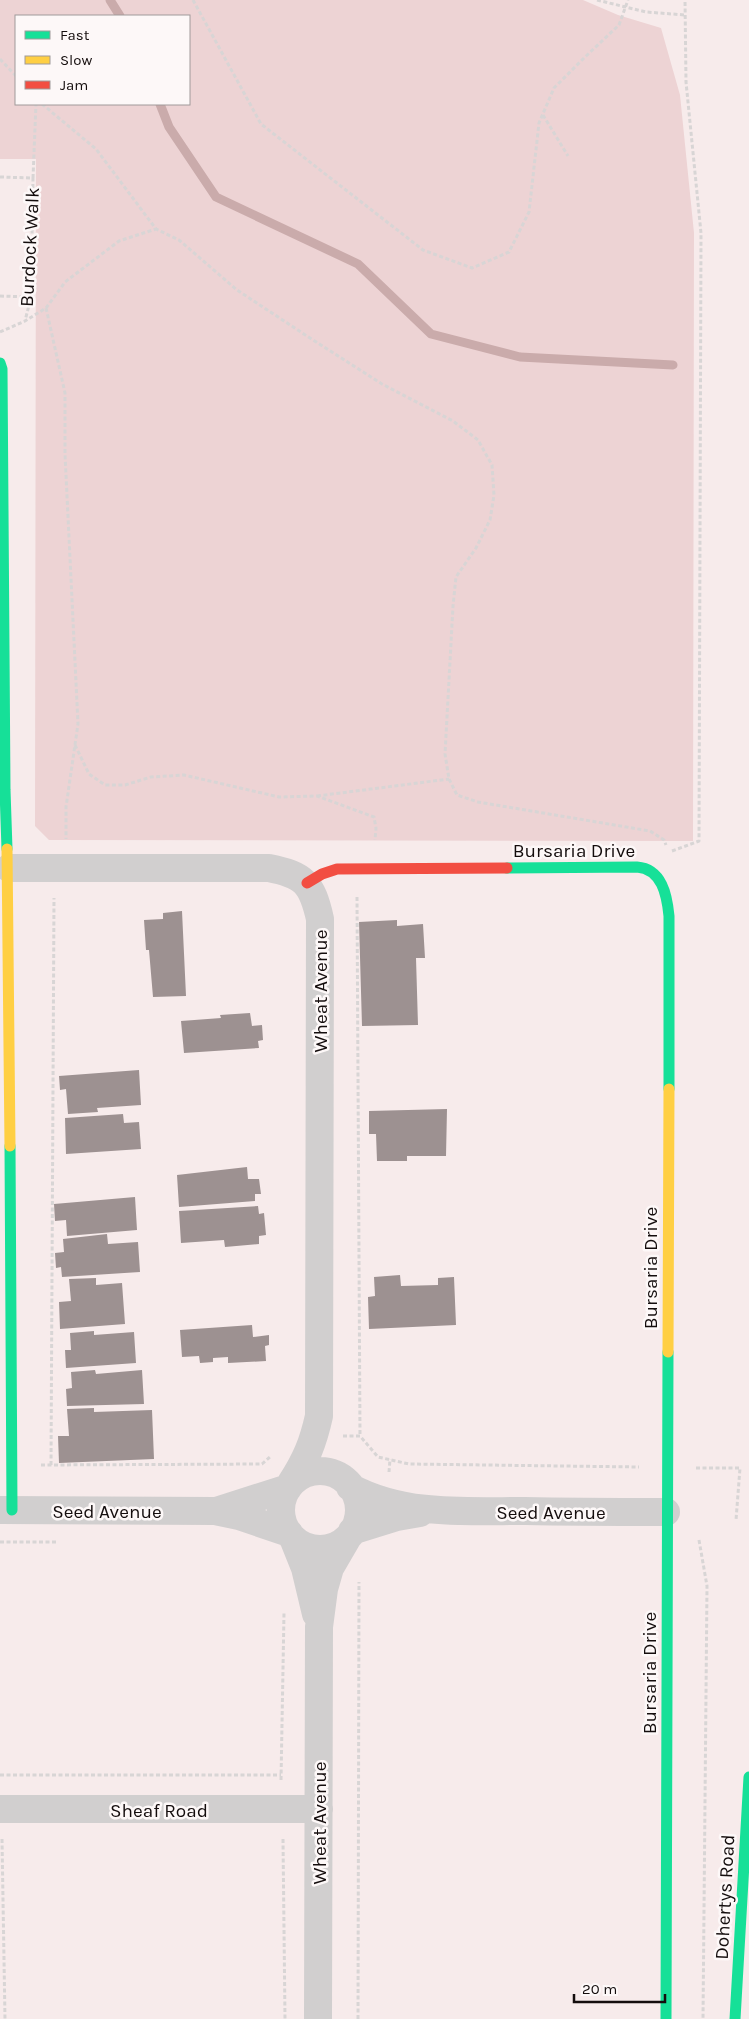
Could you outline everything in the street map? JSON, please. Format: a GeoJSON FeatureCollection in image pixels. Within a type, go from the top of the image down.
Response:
{"type":"FeatureCollection","features":[{"type":"Feature","properties":{"kind":"street"},"geometry":{"type":"LineString","coordinates":[[0,363],[2,368],[5,790],[9,868],[12,1465],[6,1510]]}},
{"type":"Feature","properties":{"kind":"street"},"geometry":{"type":"LineString","coordinates":[[9,868],[269,868],[291,872],[307,883]]}},
{"type":"Feature","properties":{"kind":"street","name":"Bursaria Drive"},"geometry":{"type":"LineString","coordinates":[[307,883],[322,874],[337,869],[644,868],[659,878],[667,893],[669,925],[666,2019]]}},
{"type":"Feature","properties":{"kind":"street","name":"Wheat Avenue"},"geometry":{"type":"LineString","coordinates":[[290,1486],[306,1460],[314,1438],[319,1403],[320,919],[315,897],[307,883]]}},
{"type":"Feature","properties":{"kind":"street","name":"Wheat Avenue"},"geometry":{"type":"LineString","coordinates":[[319,1403],[332,1455],[348,1484]]}},
{"type":"Feature","properties":{"kind":"street"},"geometry":{"type":"LineString","coordinates":[[324,1471],[336,1475],[348,1484],[358,1503],[358,1515],[350,1534],[338,1544],[327,1548],[315,1549],[303,1545],[291,1536],[281,1517],[281,1505],[290,1486],[301,1476],[312,1472],[324,1471]]}},
{"type":"Feature","properties":{"kind":"street","name":"Seed Avenue"},"geometry":{"type":"LineString","coordinates":[[348,1484],[366,1496],[397,1505],[436,1511]]}},
{"type":"Feature","properties":{"kind":"street","name":"Seed Avenue"},"geometry":{"type":"LineString","coordinates":[[215,1511],[290,1486]]}},
{"type":"Feature","properties":{"kind":"street","name":"Seed Avenue"},"geometry":{"type":"LineString","coordinates":[[6,1510],[215,1511],[240,1516],[291,1536]]}},
{"type":"Feature","properties":{"kind":"street","name":"Seed Avenue"},"geometry":{"type":"LineString","coordinates":[[350,1534],[396,1516],[436,1511],[666,1512]]}},
{"type":"Feature","properties":{"kind":"street","name":"Wheat Avenue"},"geometry":{"type":"LineString","coordinates":[[318,2019],[319,1627],[324,1589],[330,1568],[350,1534]]}},
{"type":"Feature","properties":{"kind":"street","name":"Wheat Avenue"},"geometry":{"type":"LineString","coordinates":[[291,1536],[311,1589],[319,1627]]}},
{"type":"Feature","properties":{"kind":"street","name":"Dohertys Road"},"geometry":{"type":"LineString","coordinates":[[735,2019],[749,1777]]}},
{"type":"Feature","properties":{"kind":"street","name":"Sheaf Road"},"geometry":{"type":"LineString","coordinates":[[0,1809],[319,1810]]}},
{"type":"Feature","properties":{"kind":"path"},"geometry":{"type":"LineString","coordinates":[[192,0],[261,124],[423,250],[472,268],[509,252],[529,212],[539,123],[554,88],[619,25],[628,0]]}},
{"type":"Feature","properties":{"kind":"path"},"geometry":{"type":"LineString","coordinates":[[597,0],[646,12],[685,15]]}},
{"type":"Feature","properties":{"kind":"path"},"geometry":{"type":"LineString","coordinates":[[43,105],[96,149],[156,229],[179,240],[237,290],[313,340],[382,384],[453,421],[478,440],[492,465],[494,495],[490,520],[476,548],[456,577],[445,754],[449,778],[457,795],[478,802],[650,831],[664,840],[669,852],[699,841],[701,233],[686,82],[685,0]]}},
{"type":"Feature","properties":{"kind":"path"},"geometry":{"type":"LineString","coordinates":[[0,59],[15,75]]}},
{"type":"Feature","properties":{"kind":"path"},"geometry":{"type":"LineString","coordinates":[[32,178],[36,105]]}},
{"type":"Feature","properties":{"kind":"path"},"geometry":{"type":"LineString","coordinates":[[542,114],[568,156]]}},
{"type":"Feature","properties":{"kind":"path","name":"Burdock Walk"},"geometry":{"type":"LineString","coordinates":[[0,177],[32,178],[31,297],[25,321],[0,332]]}},
{"type":"Feature","properties":{"kind":"path"},"geometry":{"type":"LineString","coordinates":[[25,321],[46,308],[65,282],[119,241],[156,229]]}},
{"type":"Feature","properties":{"kind":"path"},"geometry":{"type":"LineString","coordinates":[[0,296],[31,297]]}},
{"type":"Feature","properties":{"kind":"path"},"geometry":{"type":"LineString","coordinates":[[46,308],[65,394],[65,454],[78,724],[66,807],[66,884],[54,884],[51,1466]]}},
{"type":"Feature","properties":{"kind":"path"},"geometry":{"type":"LineString","coordinates":[[75,745],[89,774],[105,785],[125,785],[151,777],[184,775],[279,797],[317,796],[449,778]]}},
{"type":"Feature","properties":{"kind":"path"},"geometry":{"type":"LineString","coordinates":[[317,796],[374,817],[376,828],[373,886],[357,886],[360,1436],[378,1457],[409,1464],[740,1468],[736,1520]]}},
{"type":"Feature","properties":{"kind":"path"},"geometry":{"type":"LineString","coordinates":[[326,1435],[360,1436]]}},
{"type":"Feature","properties":{"kind":"path"},"geometry":{"type":"LineString","coordinates":[[12,1465],[262,1464],[274,1453]]}},
{"type":"Feature","properties":{"kind":"path"},"geometry":{"type":"LineString","coordinates":[[638,1457],[638,1467]]}},
{"type":"Feature","properties":{"kind":"path"},"geometry":{"type":"LineString","coordinates":[[666,1512],[699,1539],[707,1586],[703,2019]]}},
{"type":"Feature","properties":{"kind":"path"},"geometry":{"type":"LineString","coordinates":[[0,1542],[58,1542]]}},
{"type":"Feature","properties":{"kind":"path"},"geometry":{"type":"LineString","coordinates":[[358,2019],[359,1580]]}},
{"type":"Feature","properties":{"kind":"path"},"geometry":{"type":"LineString","coordinates":[[284,1612],[281,1775],[285,2019]]}},
{"type":"Feature","properties":{"kind":"path"},"geometry":{"type":"LineString","coordinates":[[0,1774],[281,1775]]}},
{"type":"Feature","properties":{"kind":"path"},"geometry":{"type":"LineString","coordinates":[[5,2019],[1,1839],[12,1839]]}},
{"type":"Feature","properties":{"kind":"path"},"geometry":{"type":"LineString","coordinates":[[273,1840],[283,1840]]}},
{"type":"Feature","properties":{"kind":"shaded area"},"geometry":{"type":"Polygon","coordinates":[[[0,0],[583,0],[618,15],[661,28],[680,95],[694,233],[693,841],[49,840],[35,826],[36,159],[0,159],[0,0]]]}},
{"type":"Feature","properties":{"kind":"building"},"geometry":{"type":"Polygon","coordinates":[[[182,911],[186,996],[153,997],[144,920],[163,919],[163,913],[182,911]]]}},
{"type":"Feature","properties":{"kind":"building"},"geometry":{"type":"Polygon","coordinates":[[[397,920],[397,926],[423,924],[425,958],[416,958],[418,1025],[362,1026],[359,922],[397,920]]]}},
{"type":"Feature","properties":{"kind":"building"},"geometry":{"type":"Polygon","coordinates":[[[250,1013],[252,1026],[262,1025],[263,1040],[258,1041],[259,1048],[184,1053],[181,1021],[221,1018],[220,1015],[250,1013]]]}},
{"type":"Feature","properties":{"kind":"building"},"geometry":{"type":"Polygon","coordinates":[[[139,1070],[141,1105],[97,1108],[98,1112],[68,1114],[66,1089],[60,1090],[59,1076],[139,1070]]]}},
{"type":"Feature","properties":{"kind":"building"},"geometry":{"type":"Polygon","coordinates":[[[447,1109],[446,1156],[407,1156],[407,1161],[377,1161],[376,1134],[369,1134],[369,1111],[447,1109]]]}},
{"type":"Feature","properties":{"kind":"building"},"geometry":{"type":"Polygon","coordinates":[[[123,1114],[124,1123],[139,1122],[141,1149],[66,1154],[65,1118],[123,1114]]]}},
{"type":"Feature","properties":{"kind":"building"},"geometry":{"type":"Polygon","coordinates":[[[247,1167],[248,1179],[259,1179],[261,1194],[255,1194],[255,1201],[179,1207],[177,1175],[247,1167]]]}},
{"type":"Feature","properties":{"kind":"building"},"geometry":{"type":"Polygon","coordinates":[[[135,1197],[137,1230],[67,1236],[66,1220],[55,1221],[54,1204],[135,1197]]]}},
{"type":"Feature","properties":{"kind":"building"},"geometry":{"type":"Polygon","coordinates":[[[258,1206],[259,1214],[264,1213],[266,1235],[259,1236],[259,1244],[225,1247],[224,1240],[181,1243],[179,1211],[258,1206]]]}},
{"type":"Feature","properties":{"kind":"building"},"geometry":{"type":"Polygon","coordinates":[[[107,1234],[108,1244],[138,1242],[140,1272],[62,1277],[61,1267],[56,1268],[55,1253],[64,1252],[63,1239],[107,1234]]]}},
{"type":"Feature","properties":{"kind":"building"},"geometry":{"type":"Polygon","coordinates":[[[400,1275],[401,1286],[438,1285],[438,1278],[454,1277],[456,1325],[369,1329],[368,1297],[375,1296],[374,1277],[400,1275]]]}},
{"type":"Feature","properties":{"kind":"building"},"geometry":{"type":"Polygon","coordinates":[[[96,1278],[96,1285],[122,1283],[125,1324],[60,1329],[59,1302],[71,1301],[69,1279],[96,1278]]]}},
{"type":"Feature","properties":{"kind":"building"},"geometry":{"type":"Polygon","coordinates":[[[252,1325],[253,1337],[269,1335],[269,1345],[265,1346],[266,1361],[228,1363],[228,1357],[213,1358],[213,1362],[200,1363],[199,1356],[182,1357],[180,1330],[252,1325]]]}},
{"type":"Feature","properties":{"kind":"building"},"geometry":{"type":"Polygon","coordinates":[[[94,1331],[94,1335],[134,1332],[136,1363],[66,1368],[65,1350],[71,1350],[70,1333],[94,1331]]]}},
{"type":"Feature","properties":{"kind":"building"},"geometry":{"type":"Polygon","coordinates":[[[95,1370],[96,1374],[142,1370],[144,1404],[67,1406],[66,1389],[72,1388],[71,1372],[95,1370]]]}},
{"type":"Feature","properties":{"kind":"building"},"geometry":{"type":"Polygon","coordinates":[[[94,1408],[94,1412],[152,1410],[154,1459],[59,1463],[58,1436],[69,1436],[67,1409],[94,1408]]]}},
{"type":"Feature","properties":{"kind":"waterway"},"geometry":{"type":"LineString","coordinates":[[110,0],[119,15]]}},
{"type":"Feature","properties":{"kind":"waterway"},"geometry":{"type":"LineString","coordinates":[[160,105],[169,127],[216,197],[358,264],[431,334],[520,357],[673,365]]}},
{"type":"Feature","properties":{"kind":"traffic: fast"},"geometry":{"type":"LineString","coordinates":[[0,363],[2,369],[7,849]]}},
{"type":"Feature","properties":{"kind":"traffic: fast"},"geometry":{"type":"LineString","coordinates":[[507,868],[637,867],[645,869],[658,878],[665,892],[669,916],[669,1089]]}},
{"type":"Feature","properties":{"kind":"traffic: fast"},"geometry":{"type":"LineString","coordinates":[[10,1146],[12,1510]]}},
{"type":"Feature","properties":{"kind":"traffic: fast"},"geometry":{"type":"LineString","coordinates":[[666,2019],[668,1352]]}},
{"type":"Feature","properties":{"kind":"traffic: fast"},"geometry":{"type":"LineString","coordinates":[[735,2019],[749,1777]]}},
{"type":"Feature","properties":{"kind":"traffic: slow"},"geometry":{"type":"LineString","coordinates":[[7,849],[10,1146]]}},
{"type":"Feature","properties":{"kind":"traffic: slow"},"geometry":{"type":"LineString","coordinates":[[668,1352],[669,1089]]}},
{"type":"Feature","properties":{"kind":"traffic: jam"},"geometry":{"type":"LineString","coordinates":[[307,883],[322,874],[337,869],[507,868]]}}]}
